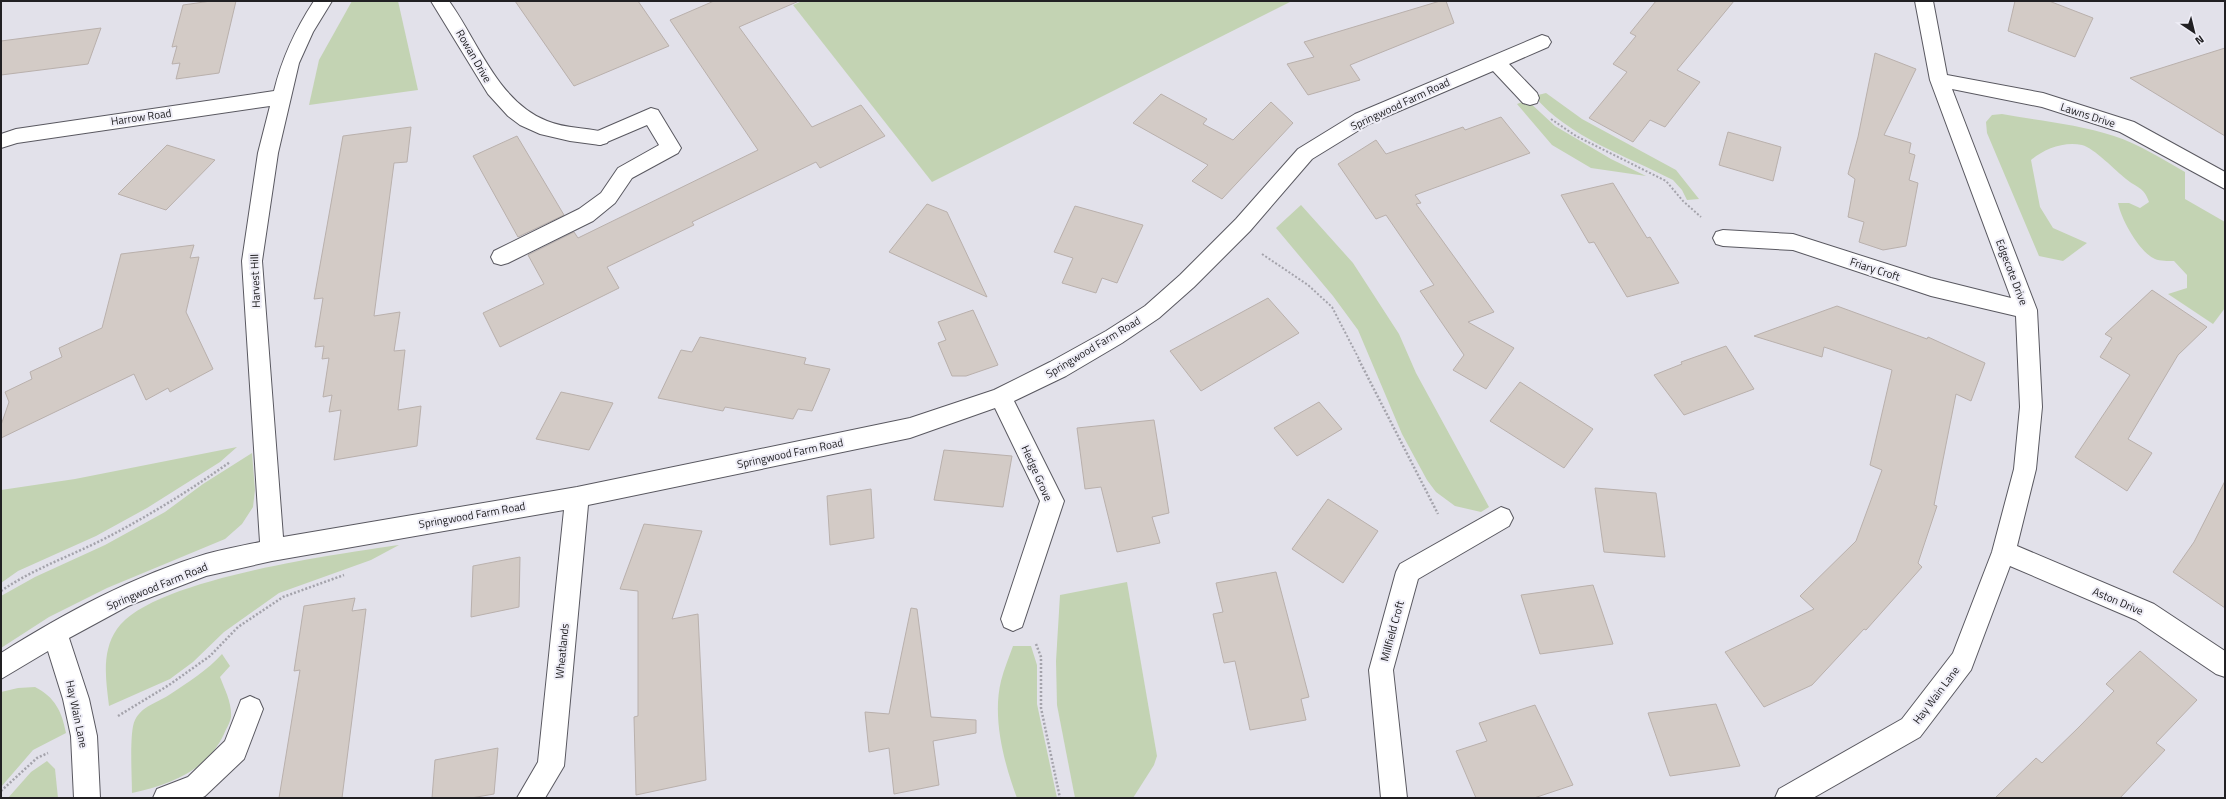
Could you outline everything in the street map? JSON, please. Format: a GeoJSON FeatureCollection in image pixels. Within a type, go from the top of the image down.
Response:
{"type":"FeatureCollection","features":[{"type":"Feature","properties":{"kind":"street","name":"Harvest Hill"},"geometry":{"type":"LineString","coordinates":[[272,550],[252,261],[268,153],[290,63],[304,31],[323,1]]}},
{"type":"Feature","properties":{"kind":"street","name":"Rowan Drive"},"geometry":{"type":"LineString","coordinates":[[440,1],[463,36],[490,84],[514,110],[539,126],[600,138],[651,115],[671,148],[624,173],[608,198],[586,215],[502,257]]}},
{"type":"Feature","properties":{"kind":"street","name":"Edgecote Drive"},"geometry":{"type":"LineString","coordinates":[[1924,1],[1939,80],[2026,310],[2031,407],[2025,469],[2004,552]]}},
{"type":"Feature","properties":{"kind":"street","name":"Springwood Farm Road"},"geometry":{"type":"LineString","coordinates":[[1,667],[55,633],[120,598],[206,565],[272,550],[578,497],[910,428],[1001,397],[1058,369],[1114,337],[1152,312],[1187,281],[1233,234],[1305,154],[1362,119],[1542,42]]}},
{"type":"Feature","properties":{"kind":"street"},"geometry":{"type":"LineString","coordinates":[[1495,61],[1530,98]]}},
{"type":"Feature","properties":{"kind":"street","name":"Lawns Drive"},"geometry":{"type":"LineString","coordinates":[[1939,80],[2043,100],[2127,127],[2225,181]]}},
{"type":"Feature","properties":{"kind":"street","name":"Harrow Road"},"geometry":{"type":"LineString","coordinates":[[1,141],[16,136],[282,97]]}},
{"type":"Feature","properties":{"kind":"street","name":"Friary Croft"},"geometry":{"type":"LineString","coordinates":[[1724,238],[1792,242],[1930,287],[2026,310]]}},
{"type":"Feature","properties":{"kind":"street","name":"Hedge Grove"},"geometry":{"type":"LineString","coordinates":[[1001,397],[1052,501],[1013,619]]}},
{"type":"Feature","properties":{"kind":"street","name":"Wheatlands"},"geometry":{"type":"LineString","coordinates":[[530,798],[551,766],[578,497]]}},
{"type":"Feature","properties":{"kind":"street","name":"Millfield Croft"},"geometry":{"type":"LineString","coordinates":[[1394,798],[1381,670],[1408,572],[1501,518]]}},
{"type":"Feature","properties":{"kind":"street","name":"Aston Drive"},"geometry":{"type":"LineString","coordinates":[[2004,552],[2145,612],[2225,665]]}},
{"type":"Feature","properties":{"kind":"street","name":"Hay Wain Lane"},"geometry":{"type":"LineString","coordinates":[[1788,798],[1911,728],[1962,661],[2004,552]]}},
{"type":"Feature","properties":{"kind":"street","name":"Hay Wain Lane"},"geometry":{"type":"LineString","coordinates":[[55,633],[76,699],[84,736],[87,798]]}},
{"type":"Feature","properties":{"kind":"street"},"geometry":{"type":"LineString","coordinates":[[166,798],[196,787],[235,750],[250,709]]}},
{"type":"Feature","properties":{"kind":"path"},"geometry":{"type":"LineString","coordinates":[[1530,98],[1550,119],[1576,136],[1666,181],[1683,201],[1724,238]]}},
{"type":"Feature","properties":{"kind":"path"},"geometry":{"type":"LineString","coordinates":[[1233,234],[1308,285],[1332,308],[1454,545]]}},
{"type":"Feature","properties":{"kind":"path"},"geometry":{"type":"LineString","coordinates":[[1,591],[51,562],[101,540],[159,507],[265,438]]}},
{"type":"Feature","properties":{"kind":"path"},"geometry":{"type":"LineString","coordinates":[[1,791],[37,758],[84,736],[169,685],[210,656],[238,627],[283,597],[351,572]]}},
{"type":"Feature","properties":{"kind":"path"},"geometry":{"type":"LineString","coordinates":[[1013,619],[1034,641],[1041,657],[1041,708],[1060,798]]}},
{"type":"Feature","properties":{"kind":"green space"},"geometry":{"type":"Polygon","coordinates":[[[352,1],[398,1],[418,90],[309,105],[319,60],[352,1]]]}},
{"type":"Feature","properties":{"kind":"green space"},"geometry":{"type":"Polygon","coordinates":[[[802,1],[1292,1],[932,182],[793,5],[802,1]]]}},
{"type":"Feature","properties":{"kind":"green space"},"geometry":{"type":"Polygon","coordinates":[[[1546,93],[1582,119],[1676,170],[1699,199],[1687,200],[1682,190],[1673,180],[1599,144],[1564,123],[1548,111],[1534,96],[1546,93]]]}},
{"type":"Feature","properties":{"kind":"green space"},"geometry":{"type":"Polygon","coordinates":[[[1527,100],[1555,126],[1611,159],[1646,176],[1591,168],[1552,145],[1517,104],[1527,100]]]}},
{"type":"Feature","properties":{"kind":"green space"},"geometry":{"type":"Polygon","coordinates":[[[2002,114],[2072,126],[2114,136],[2141,147],[2185,172],[2185,199],[2225,222],[2225,308],[2213,324],[2168,294],[2187,288],[2187,275],[2174,261],[2157,260],[2149,255],[2143,250],[2127,226],[2118,203],[2129,203],[2140,208],[2149,202],[2145,193],[2126,179],[2093,150],[2082,145],[2061,145],[2042,152],[2031,160],[2040,207],[2053,228],[2087,243],[2063,261],[2039,256],[1987,133],[1986,122],[1992,115],[2002,114]]]}},
{"type":"Feature","properties":{"kind":"green space"},"geometry":{"type":"Polygon","coordinates":[[[1301,205],[1353,263],[1399,334],[1416,373],[1489,507],[1481,512],[1455,506],[1436,492],[1427,480],[1402,434],[1358,330],[1333,296],[1276,228],[1301,205]]]}},
{"type":"Feature","properties":{"kind":"green space"},"geometry":{"type":"Polygon","coordinates":[[[237,447],[220,462],[147,508],[96,536],[18,571],[1,583],[1,490],[75,479],[237,447]]]}},
{"type":"Feature","properties":{"kind":"green space"},"geometry":{"type":"Polygon","coordinates":[[[252,453],[255,490],[253,507],[242,524],[225,539],[107,588],[49,617],[1,648],[1,596],[35,577],[105,545],[165,512],[203,484],[252,453]]]}},
{"type":"Feature","properties":{"kind":"green space"},"geometry":{"type":"Polygon","coordinates":[[[399,545],[371,560],[279,593],[224,632],[193,662],[170,679],[109,706],[106,666],[109,647],[117,629],[136,611],[167,596],[205,583],[248,572],[292,562],[399,545]]]}},
{"type":"Feature","properties":{"kind":"green space"},"geometry":{"type":"Polygon","coordinates":[[[1127,582],[1157,756],[1154,765],[1133,798],[1075,798],[1057,705],[1056,661],[1060,595],[1127,582]]]}},
{"type":"Feature","properties":{"kind":"green space"},"geometry":{"type":"Polygon","coordinates":[[[1013,646],[1031,646],[1037,665],[1037,704],[1057,798],[1017,798],[1008,770],[1001,740],[998,710],[1001,681],[1013,646]]]}},
{"type":"Feature","properties":{"kind":"green space"},"geometry":{"type":"Polygon","coordinates":[[[222,654],[230,666],[220,677],[229,702],[231,717],[217,747],[208,758],[186,774],[160,786],[132,793],[132,734],[133,726],[138,715],[146,708],[169,695],[197,676],[222,654]]]}},
{"type":"Feature","properties":{"kind":"green space"},"geometry":{"type":"Polygon","coordinates":[[[35,687],[53,700],[60,712],[66,733],[33,750],[1,787],[1,692],[18,688],[35,687]]]}},
{"type":"Feature","properties":{"kind":"green space"},"geometry":{"type":"Polygon","coordinates":[[[47,761],[55,769],[58,798],[8,798],[31,772],[47,761]]]}},
{"type":"Feature","properties":{"kind":"building"},"geometry":{"type":"Polygon","coordinates":[[[211,1],[236,1],[219,73],[176,79],[180,63],[172,64],[177,46],[172,47],[183,5],[211,1]]]}},
{"type":"Feature","properties":{"kind":"building"},"geometry":{"type":"Polygon","coordinates":[[[515,1],[638,1],[669,46],[574,86],[515,1]]]}},
{"type":"Feature","properties":{"kind":"building"},"geometry":{"type":"Polygon","coordinates":[[[714,1],[799,1],[739,27],[812,127],[861,105],[885,136],[820,168],[816,162],[692,222],[694,225],[607,267],[619,288],[500,347],[483,313],[544,284],[528,255],[574,232],[578,238],[758,150],[670,20],[714,1]]]}},
{"type":"Feature","properties":{"kind":"building"},"geometry":{"type":"Polygon","coordinates":[[[1440,1],[1446,1],[1454,23],[1350,65],[1360,80],[1308,95],[1287,64],[1314,57],[1304,42],[1440,1]]]}},
{"type":"Feature","properties":{"kind":"building"},"geometry":{"type":"Polygon","coordinates":[[[1656,1],[1734,1],[1677,70],[1700,82],[1665,127],[1650,120],[1633,142],[1589,118],[1627,72],[1613,64],[1636,36],[1630,33],[1656,1]]]}},
{"type":"Feature","properties":{"kind":"building"},"geometry":{"type":"Polygon","coordinates":[[[2015,1],[2049,1],[2093,18],[2075,57],[2008,31],[2015,1]]]}},
{"type":"Feature","properties":{"kind":"building"},"geometry":{"type":"Polygon","coordinates":[[[101,28],[88,64],[1,75],[1,41],[101,28]]]}},
{"type":"Feature","properties":{"kind":"building"},"geometry":{"type":"Polygon","coordinates":[[[2225,48],[2225,136],[2130,78],[2190,59],[2225,48]]]}},
{"type":"Feature","properties":{"kind":"building"},"geometry":{"type":"Polygon","coordinates":[[[1875,53],[1916,69],[1884,135],[1911,143],[1909,153],[1915,155],[1909,180],[1918,183],[1906,246],[1883,250],[1859,242],[1864,222],[1848,217],[1855,179],[1848,174],[1858,137],[1875,53]]]}},
{"type":"Feature","properties":{"kind":"building"},"geometry":{"type":"Polygon","coordinates":[[[1161,94],[1207,119],[1203,124],[1233,140],[1271,102],[1293,123],[1222,199],[1192,181],[1208,165],[1133,123],[1161,94]]]}},
{"type":"Feature","properties":{"kind":"building"},"geometry":{"type":"Polygon","coordinates":[[[1501,117],[1530,153],[1415,195],[1421,203],[1416,204],[1494,312],[1468,322],[1514,348],[1486,389],[1453,370],[1464,355],[1420,291],[1434,285],[1386,215],[1376,219],[1338,164],[1376,140],[1386,154],[1463,127],[1465,130],[1501,117]]]}},
{"type":"Feature","properties":{"kind":"building"},"geometry":{"type":"Polygon","coordinates":[[[411,127],[407,162],[394,163],[374,316],[400,312],[394,351],[405,350],[398,410],[421,406],[417,446],[334,460],[341,410],[329,412],[332,395],[323,397],[329,358],[322,359],[324,346],[315,347],[323,298],[314,299],[343,136],[411,127]]]}},
{"type":"Feature","properties":{"kind":"building"},"geometry":{"type":"Polygon","coordinates":[[[1728,132],[1781,147],[1773,181],[1719,165],[1728,132]]]}},
{"type":"Feature","properties":{"kind":"building"},"geometry":{"type":"Polygon","coordinates":[[[517,136],[564,215],[518,237],[473,156],[517,136]]]}},
{"type":"Feature","properties":{"kind":"building"},"geometry":{"type":"Polygon","coordinates":[[[167,145],[215,160],[166,210],[118,194],[167,145]]]}},
{"type":"Feature","properties":{"kind":"building"},"geometry":{"type":"Polygon","coordinates":[[[1613,183],[1647,238],[1650,237],[1679,283],[1627,297],[1594,242],[1589,243],[1561,195],[1613,183]]]}},
{"type":"Feature","properties":{"kind":"building"},"geometry":{"type":"Polygon","coordinates":[[[927,204],[947,212],[987,297],[889,252],[927,204]]]}},
{"type":"Feature","properties":{"kind":"building"},"geometry":{"type":"Polygon","coordinates":[[[1075,206],[1143,225],[1117,283],[1102,278],[1096,293],[1062,283],[1073,258],[1054,252],[1075,206]]]}},
{"type":"Feature","properties":{"kind":"building"},"geometry":{"type":"Polygon","coordinates":[[[194,245],[190,258],[199,257],[186,312],[213,369],[170,392],[168,388],[146,400],[134,374],[1,438],[1,425],[9,402],[5,392],[32,379],[30,372],[62,357],[59,348],[102,328],[121,254],[194,245]]]}},
{"type":"Feature","properties":{"kind":"building"},"geometry":{"type":"Polygon","coordinates":[[[2152,290],[2207,327],[2178,355],[2128,439],[2152,453],[2127,491],[2075,457],[2130,375],[2100,357],[2112,338],[2105,334],[2152,290]]]}},
{"type":"Feature","properties":{"kind":"building"},"geometry":{"type":"Polygon","coordinates":[[[1268,298],[1299,333],[1201,391],[1170,351],[1268,298]]]}},
{"type":"Feature","properties":{"kind":"building"},"geometry":{"type":"Polygon","coordinates":[[[1837,306],[1927,339],[1928,337],[1985,363],[1971,401],[1956,394],[1934,505],[1937,506],[1918,563],[1922,567],[1866,630],[1864,629],[1812,685],[1764,707],[1725,652],[1814,609],[1800,596],[1856,541],[1882,470],[1870,465],[1892,370],[1824,347],[1822,357],[1754,336],[1837,306]]]}},
{"type":"Feature","properties":{"kind":"building"},"geometry":{"type":"Polygon","coordinates":[[[973,310],[998,365],[966,376],[952,376],[938,343],[946,340],[938,322],[973,310]]]}},
{"type":"Feature","properties":{"kind":"building"},"geometry":{"type":"Polygon","coordinates":[[[700,337],[806,358],[804,364],[830,369],[812,411],[798,409],[793,419],[725,407],[723,411],[658,398],[681,350],[692,352],[700,337]]]}},
{"type":"Feature","properties":{"kind":"building"},"geometry":{"type":"Polygon","coordinates":[[[1726,346],[1754,389],[1684,415],[1654,375],[1682,364],[1681,362],[1726,346]]]}},
{"type":"Feature","properties":{"kind":"building"},"geometry":{"type":"Polygon","coordinates":[[[1520,382],[1593,429],[1564,468],[1490,421],[1520,382]]]}},
{"type":"Feature","properties":{"kind":"building"},"geometry":{"type":"Polygon","coordinates":[[[561,392],[613,403],[589,450],[536,439],[561,392]]]}},
{"type":"Feature","properties":{"kind":"building"},"geometry":{"type":"Polygon","coordinates":[[[1319,402],[1342,429],[1297,456],[1274,428],[1319,402]]]}},
{"type":"Feature","properties":{"kind":"building"},"geometry":{"type":"Polygon","coordinates":[[[1154,420],[1169,513],[1152,517],[1160,543],[1117,552],[1101,487],[1085,489],[1077,428],[1154,420]]]}},
{"type":"Feature","properties":{"kind":"building"},"geometry":{"type":"Polygon","coordinates":[[[944,450],[1012,456],[1003,507],[934,500],[944,450]]]}},
{"type":"Feature","properties":{"kind":"building"},"geometry":{"type":"Polygon","coordinates":[[[2225,481],[2225,608],[2173,572],[2194,542],[2225,481]]]}},
{"type":"Feature","properties":{"kind":"building"},"geometry":{"type":"Polygon","coordinates":[[[1595,488],[1656,493],[1665,557],[1604,552],[1595,488]]]}},
{"type":"Feature","properties":{"kind":"building"},"geometry":{"type":"Polygon","coordinates":[[[871,489],[874,538],[830,545],[827,496],[871,489]]]}},
{"type":"Feature","properties":{"kind":"building"},"geometry":{"type":"Polygon","coordinates":[[[1328,499],[1378,531],[1343,583],[1292,549],[1328,499]]]}},
{"type":"Feature","properties":{"kind":"building"},"geometry":{"type":"Polygon","coordinates":[[[644,524],[702,531],[672,619],[698,614],[706,780],[636,795],[634,717],[638,716],[638,591],[620,589],[644,524]]]}},
{"type":"Feature","properties":{"kind":"building"},"geometry":{"type":"Polygon","coordinates":[[[520,557],[519,607],[471,617],[473,566],[520,557]]]}},
{"type":"Feature","properties":{"kind":"building"},"geometry":{"type":"Polygon","coordinates":[[[1276,572],[1309,697],[1301,699],[1306,720],[1250,730],[1235,661],[1224,663],[1213,614],[1223,612],[1216,583],[1276,572]]]}},
{"type":"Feature","properties":{"kind":"building"},"geometry":{"type":"Polygon","coordinates":[[[1593,585],[1613,644],[1540,654],[1521,595],[1593,585]]]}},
{"type":"Feature","properties":{"kind":"building"},"geometry":{"type":"Polygon","coordinates":[[[355,598],[352,611],[366,609],[342,798],[279,798],[300,670],[294,671],[304,606],[355,598]]]}},
{"type":"Feature","properties":{"kind":"building"},"geometry":{"type":"Polygon","coordinates":[[[911,608],[917,609],[931,717],[976,720],[976,733],[933,741],[939,785],[894,794],[889,748],[869,752],[865,712],[889,714],[911,608]]]}},
{"type":"Feature","properties":{"kind":"building"},"geometry":{"type":"Polygon","coordinates":[[[2140,651],[2197,700],[2156,743],[2165,750],[2120,798],[1995,798],[2036,758],[2042,763],[2079,727],[2114,691],[2106,684],[2140,651]]]}},
{"type":"Feature","properties":{"kind":"building"},"geometry":{"type":"Polygon","coordinates":[[[1716,704],[1740,766],[1670,776],[1648,713],[1716,704]]]}},
{"type":"Feature","properties":{"kind":"building"},"geometry":{"type":"Polygon","coordinates":[[[1535,705],[1573,785],[1534,798],[1476,798],[1456,751],[1487,741],[1479,723],[1535,705]]]}},
{"type":"Feature","properties":{"kind":"building"},"geometry":{"type":"Polygon","coordinates":[[[498,748],[494,794],[471,798],[432,798],[435,760],[498,748]]]}}]}
